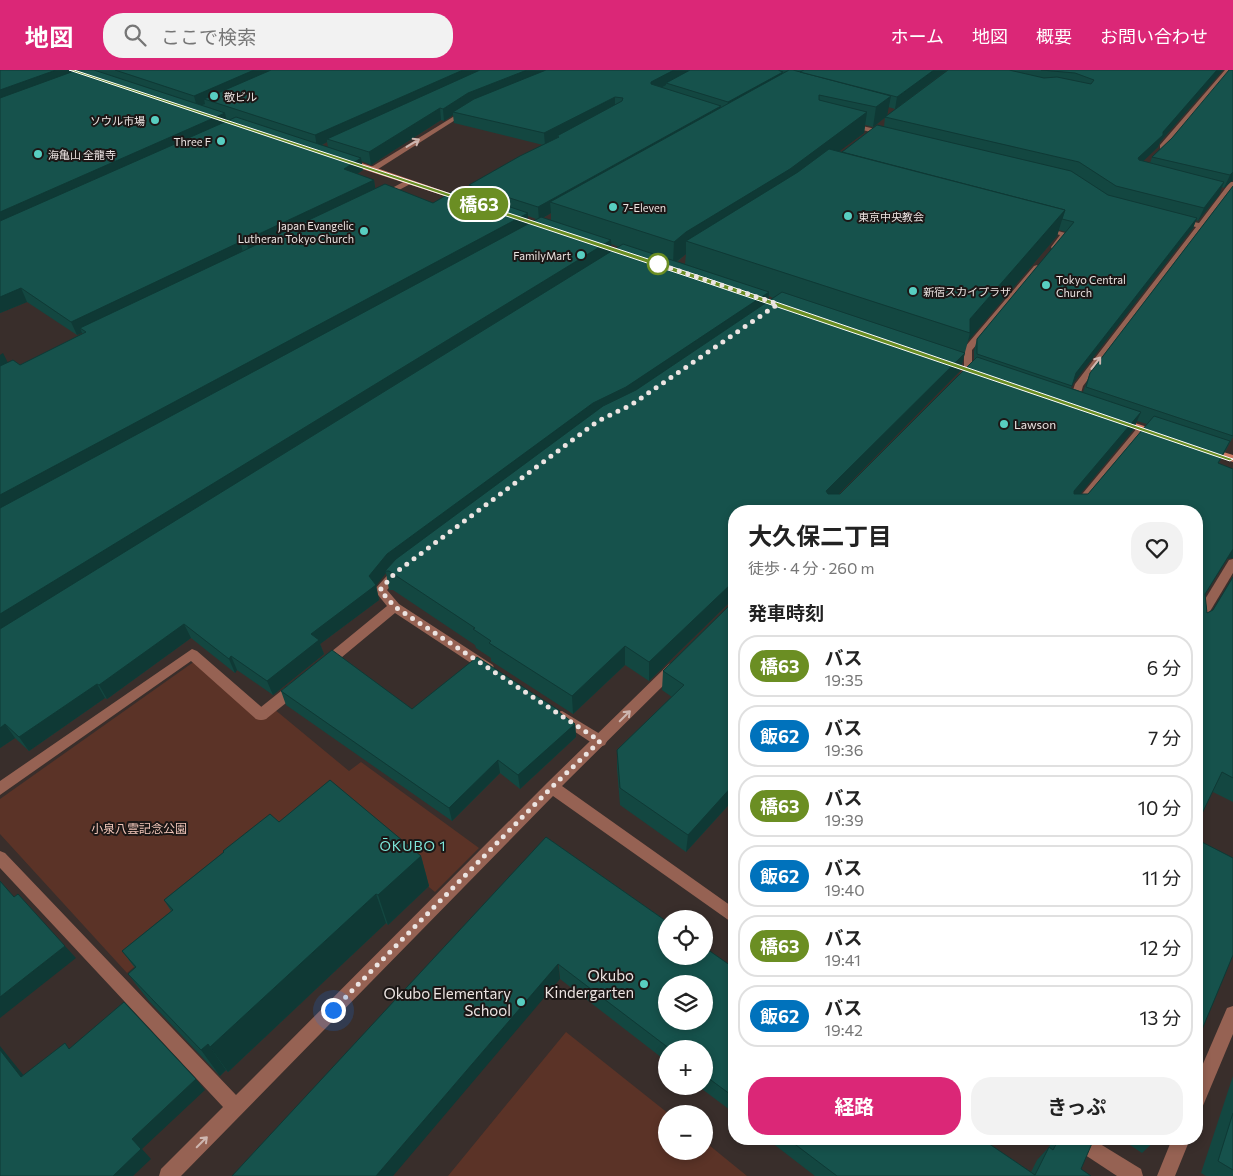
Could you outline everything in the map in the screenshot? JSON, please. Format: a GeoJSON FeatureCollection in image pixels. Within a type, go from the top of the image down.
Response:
{"type":"FeatureCollection","features":[{"type":"Feature","properties":{"kind":"main road"},"geometry":{"type":"LineString","coordinates":[[336,157],[410,182],[466,197]]}},
{"type":"Feature","properties":{"kind":"main road"},"geometry":{"type":"LineString","coordinates":[[1108,417],[1169,438]]}},
{"type":"Feature","properties":{"kind":"main road"},"geometry":{"type":"LineString","coordinates":[[1197,447],[1233,459]]}},
{"type":"Feature","properties":{"kind":"street"},"geometry":{"type":"LineString","coordinates":[[1160,150],[1228,70]]}},
{"type":"Feature","properties":{"kind":"street"},"geometry":{"type":"LineString","coordinates":[[372,169],[472,108]]}},
{"type":"Feature","properties":{"kind":"street"},"geometry":{"type":"LineString","coordinates":[[838,122],[894,136]]}},
{"type":"Feature","properties":{"kind":"street"},"geometry":{"type":"LineString","coordinates":[[868,136],[882,126]]}},
{"type":"Feature","properties":{"kind":"street"},"geometry":{"type":"LineString","coordinates":[[375,199],[410,182]]}},
{"type":"Feature","properties":{"kind":"street"},"geometry":{"type":"LineString","coordinates":[[1073,405],[1078,386],[1202,226],[1230,193],[1233,184]]}},
{"type":"Feature","properties":{"kind":"street"},"geometry":{"type":"LineString","coordinates":[[1217,190],[1230,193]]}},
{"type":"Feature","properties":{"kind":"street"},"geometry":{"type":"LineString","coordinates":[[1165,216],[1202,226]]}},
{"type":"Feature","properties":{"kind":"street"},"geometry":{"type":"LineString","coordinates":[[950,389],[969,370],[966,350],[1065,234],[1036,226]]}},
{"type":"Feature","properties":{"kind":"street"},"geometry":{"type":"LineString","coordinates":[[1078,505],[1142,429]]}},
{"type":"Feature","properties":{"kind":"street"},"geometry":{"type":"LineString","coordinates":[[411,561],[395,573],[380,590],[395,607],[502,677]]}},
{"type":"Feature","properties":{"kind":"street"},"geometry":{"type":"LineString","coordinates":[[1203,613],[1233,563]]}},
{"type":"Feature","properties":{"kind":"street"},"geometry":{"type":"LineString","coordinates":[[0,789],[192,654],[261,715],[395,607]]}},
{"type":"Feature","properties":{"kind":"street"},"geometry":{"type":"LineString","coordinates":[[168,1176],[684,656]]}},
{"type":"Feature","properties":{"kind":"street"},"geometry":{"type":"LineString","coordinates":[[551,709],[600,741]]}},
{"type":"Feature","properties":{"kind":"street"},"geometry":{"type":"LineString","coordinates":[[552,787],[728,913]]}},
{"type":"Feature","properties":{"kind":"street"},"geometry":{"type":"LineString","coordinates":[[0,858],[236,1108]]}},
{"type":"Feature","properties":{"kind":"street"},"geometry":{"type":"LineString","coordinates":[[1203,1085],[1233,1014]]}},
{"type":"Feature","properties":{"kind":"street"},"geometry":{"type":"LineString","coordinates":[[1085,1145],[1134,1176]]}},
{"type":"Feature","properties":{"kind":"street"},"geometry":{"type":"LineString","coordinates":[[1166,1176],[1179,1145]]}},
{"type":"Feature","properties":{"kind":"green space","name":"小泉八雲記念公園"},"geometry":{"type":"Polygon","coordinates":[[[195,661],[261,720],[274,709],[349,771],[361,762],[479,848],[435,892],[337,812],[187,922],[127,973],[0,834],[0,799],[195,661]]]}},
{"type":"Feature","properties":{"kind":"green space"},"geometry":{"type":"Polygon","coordinates":[[[566,1032],[658,1105],[658,1160],[713,1160],[713,1148],[747,1176],[448,1176],[566,1032]]]}},
{"type":"Feature","properties":{"kind":"building"},"geometry":{"type":"Polygon","coordinates":[[[0,70],[56,70],[0,90],[0,70]]]}},
{"type":"Feature","properties":{"kind":"building"},"geometry":{"type":"Polygon","coordinates":[[[77,70],[94,70],[225,113],[0,212],[0,98],[77,70]]]}},
{"type":"Feature","properties":{"kind":"building"},"geometry":{"type":"Polygon","coordinates":[[[115,70],[254,70],[194,96],[115,70]]]}},
{"type":"Feature","properties":{"kind":"building"},"geometry":{"type":"Polygon","coordinates":[[[271,70],[463,70],[315,135],[204,99],[271,70]]]}},
{"type":"Feature","properties":{"kind":"building"},"geometry":{"type":"Polygon","coordinates":[[[480,70],[527,70],[468,93],[369,152],[327,139],[480,70]]]}},
{"type":"Feature","properties":{"kind":"building"},"geometry":{"type":"Polygon","coordinates":[[[546,70],[674,70],[651,82],[651,84],[721,106],[538,207],[469,185],[622,101],[623,98],[615,97],[544,133],[453,112],[474,99],[546,70]]]}},
{"type":"Feature","properties":{"kind":"building"},"geometry":{"type":"Polygon","coordinates":[[[690,70],[778,70],[783,72],[728,102],[666,83],[690,70]]]}},
{"type":"Feature","properties":{"kind":"building"},"geometry":{"type":"Polygon","coordinates":[[[789,70],[891,96],[876,107],[819,95],[819,100],[867,112],[790,169],[686,232],[674,242],[550,202],[789,70]]]}},
{"type":"Feature","properties":{"kind":"building"},"geometry":{"type":"Polygon","coordinates":[[[804,70],[934,70],[897,97],[800,72],[804,70]]]}},
{"type":"Feature","properties":{"kind":"building"},"geometry":{"type":"Polygon","coordinates":[[[948,70],[1009,70],[1044,78],[1057,77],[1091,84],[1094,80],[1075,73],[1041,70],[1217,70],[1163,132],[1163,135],[1138,158],[1139,160],[1224,182],[1204,208],[1116,186],[1079,162],[885,117],[948,70]]]}},
{"type":"Feature","properties":{"kind":"building"},"geometry":{"type":"Polygon","coordinates":[[[1229,70],[1233,70],[1233,172],[1230,175],[1152,157],[1172,138],[1229,70]]]}},
{"type":"Feature","properties":{"kind":"building"},"geometry":{"type":"Polygon","coordinates":[[[236,117],[361,158],[344,169],[374,180],[246,240],[240,240],[238,243],[71,322],[21,288],[0,297],[0,221],[236,117]]]}},
{"type":"Feature","properties":{"kind":"building"},"geometry":{"type":"Polygon","coordinates":[[[877,125],[1071,171],[1108,195],[1197,218],[1076,373],[1072,386],[977,354],[977,339],[1074,222],[1062,219],[1065,210],[842,152],[877,125]]]}},
{"type":"Feature","properties":{"kind":"building"},"geometry":{"type":"Polygon","coordinates":[[[829,149],[1065,210],[970,319],[970,333],[686,241],[798,172],[829,149]]]}},
{"type":"Feature","properties":{"kind":"building"},"geometry":{"type":"Polygon","coordinates":[[[385,184],[433,203],[457,189],[528,213],[0,495],[0,366],[13,360],[20,365],[86,332],[80,328],[385,184]]]}},
{"type":"Feature","properties":{"kind":"building"},"geometry":{"type":"Polygon","coordinates":[[[1233,186],[1233,436],[1086,387],[1090,373],[1233,186]]]}},
{"type":"Feature","properties":{"kind":"building"},"geometry":{"type":"Polygon","coordinates":[[[541,217],[611,240],[0,614],[0,508],[541,217]]]}},
{"type":"Feature","properties":{"kind":"building"},"geometry":{"type":"Polygon","coordinates":[[[623,244],[769,292],[626,387],[593,403],[387,554],[369,576],[376,585],[311,634],[319,640],[267,681],[231,656],[229,659],[184,624],[99,685],[97,684],[19,737],[5,724],[0,728],[0,629],[623,244]]]}},
{"type":"Feature","properties":{"kind":"building"},"geometry":{"type":"Polygon","coordinates":[[[782,292],[965,353],[826,491],[828,494],[840,494],[977,357],[1141,412],[1074,491],[1074,494],[1088,494],[1154,416],[1230,441],[1218,463],[1233,469],[1233,549],[1205,594],[1207,613],[1213,610],[1233,577],[1233,778],[1222,772],[1203,811],[1203,505],[728,505],[728,587],[649,662],[625,646],[572,696],[489,643],[491,641],[473,629],[475,628],[389,571],[385,571],[396,559],[603,406],[636,390],[782,292]]]}},
{"type":"Feature","properties":{"kind":"building"},"geometry":{"type":"Polygon","coordinates":[[[728,607],[728,791],[688,835],[620,788],[617,750],[684,685],[663,671],[728,607]]]}},
{"type":"Feature","properties":{"kind":"building"},"geometry":{"type":"Polygon","coordinates":[[[332,650],[412,709],[477,657],[560,711],[575,724],[518,775],[498,760],[449,808],[281,691],[332,650]]]}},
{"type":"Feature","properties":{"kind":"building"},"geometry":{"type":"Polygon","coordinates":[[[330,780],[421,856],[378,895],[376,894],[210,1047],[208,1044],[201,1050],[128,974],[136,967],[122,951],[173,910],[164,900],[223,851],[270,814],[279,822],[330,780]]]}},
{"type":"Feature","properties":{"kind":"building"},"geometry":{"type":"Polygon","coordinates":[[[546,837],[658,915],[658,965],[713,965],[713,953],[728,964],[728,1093],[713,1082],[713,1040],[658,1040],[558,964],[376,1176],[232,1176],[546,837]]]}},
{"type":"Feature","properties":{"kind":"building"},"geometry":{"type":"Polygon","coordinates":[[[1203,843],[1233,858],[1233,955],[1203,1027],[1203,843]]]}},
{"type":"Feature","properties":{"kind":"building"},"geometry":{"type":"Polygon","coordinates":[[[0,881],[14,897],[18,894],[65,946],[0,997],[0,881]]]}},
{"type":"Feature","properties":{"kind":"building"},"geometry":{"type":"Polygon","coordinates":[[[124,1002],[196,1079],[132,1139],[141,1149],[113,1176],[0,1176],[0,1050],[21,1077],[65,1043],[69,1049],[124,1002]]]}},
{"type":"Feature","properties":{"kind":"building"},"geometry":{"type":"Polygon","coordinates":[[[1233,1113],[1233,1170],[1218,1161],[1233,1113]]]}},
{"type":"Feature","properties":{"kind":"building"},"geometry":{"type":"Polygon","coordinates":[[[796,1145],[991,1145],[1035,1175],[1049,1147],[1053,1150],[1056,1145],[1091,1145],[1081,1169],[1091,1176],[837,1176],[796,1145]]]}},
{"type":"Feature","properties":{"kind":"bus line","name":"橋63"},"geometry":{"type":"LineString","coordinates":[[72,70],[710,281],[1233,459]]}},
{"type":"Feature","properties":{"kind":"place","name":"敬ビル"},"geometry":{"type":"Point","coordinates":[214,96]}},
{"type":"Feature","properties":{"kind":"place","name":"ソウル市場"},"geometry":{"type":"Point","coordinates":[155,120]}},
{"type":"Feature","properties":{"kind":"place","name":"Three F"},"geometry":{"type":"Point","coordinates":[221,141]}},
{"type":"Feature","properties":{"kind":"place","name":"海亀山 全龍寺"},"geometry":{"type":"Point","coordinates":[38,154]}},
{"type":"Feature","properties":{"kind":"place","name":"7-Eleven"},"geometry":{"type":"Point","coordinates":[613,207]}},
{"type":"Feature","properties":{"kind":"place","name":"東京中央教会"},"geometry":{"type":"Point","coordinates":[848,216]}},
{"type":"Feature","properties":{"kind":"place","name":"Japan Evangelic Lutheran Tokyo Church"},"geometry":{"type":"Point","coordinates":[364,231]}},
{"type":"Feature","properties":{"kind":"place","name":"FamilyMart"},"geometry":{"type":"Point","coordinates":[581,255]}},
{"type":"Feature","properties":{"kind":"place","name":"Tokyo Central Church"},"geometry":{"type":"Point","coordinates":[1046,285]}},
{"type":"Feature","properties":{"kind":"place","name":"新宿スカイプラザ"},"geometry":{"type":"Point","coordinates":[913,291]}},
{"type":"Feature","properties":{"kind":"place","name":"Lawson"},"geometry":{"type":"Point","coordinates":[1004,424]}},
{"type":"Feature","properties":{"kind":"place","name":"Okubo Kindergarten"},"geometry":{"type":"Point","coordinates":[644,984]}},
{"type":"Feature","properties":{"kind":"place","name":"Okubo Elementary School"},"geometry":{"type":"Point","coordinates":[521,1002]}},
{"type":"Feature","properties":{"kind":"district","name":"ŌKUBO 1"},"geometry":{"type":"Point","coordinates":[413,845]}},
{"type":"Feature","properties":{"kind":"route"},"geometry":{"type":"LineString","coordinates":[[333,1010],[552,787],[600,741],[395,607],[380,590],[395,573],[598,421],[631,405],[778,304],[658,264]]}}]}
